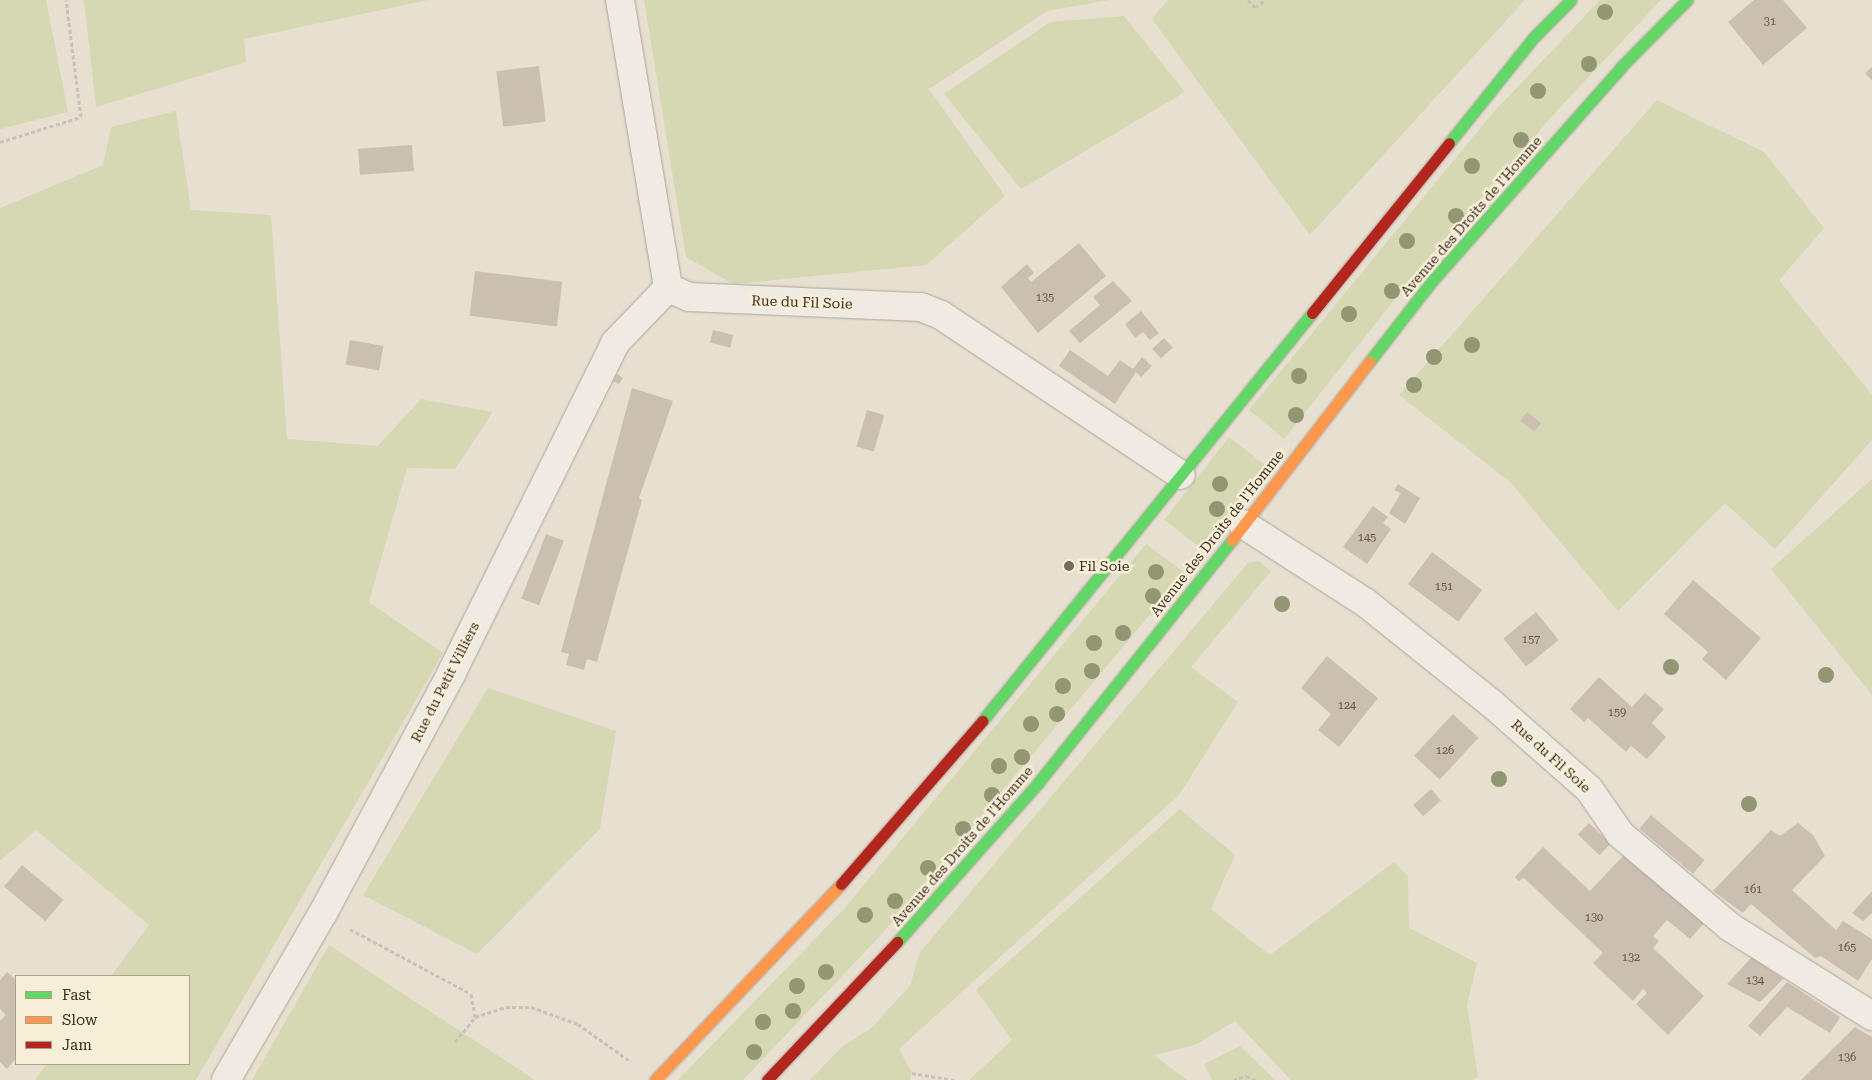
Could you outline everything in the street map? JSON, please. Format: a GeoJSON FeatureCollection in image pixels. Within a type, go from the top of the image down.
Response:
{"type":"FeatureCollection","features":[{"type":"Feature","properties":{"kind":"main road"},"geometry":{"type":"LineString","coordinates":[[655,1080],[845,880],[985,718],[1534,38],[1571,0]]}},
{"type":"Feature","properties":{"kind":"main road","name":"Avenue des Droits de l'Homme"},"geometry":{"type":"LineString","coordinates":[[767,1080],[897,942],[1038,783],[1432,281],[1621,67],[1687,0]]}},
{"type":"Feature","properties":{"kind":"street"},"geometry":{"type":"LineString","coordinates":[[620,0],[668,288]]}},
{"type":"Feature","properties":{"kind":"street","name":"Rue du Fil Soie"},"geometry":{"type":"LineString","coordinates":[[668,288],[689,297],[921,307],[949,320],[1181,475]]}},
{"type":"Feature","properties":{"kind":"street","name":"Rue du Petit Villiers"},"geometry":{"type":"LineString","coordinates":[[226,1080],[323,913],[452,672],[615,343],[668,288]]}},
{"type":"Feature","properties":{"kind":"street","name":"Rue du Fil Soie"},"geometry":{"type":"LineString","coordinates":[[1243,524],[1366,603],[1491,703],[1589,789],[1620,834],[1730,927],[1872,1016]]}},
{"type":"Feature","properties":{"kind":"path"},"geometry":{"type":"LineString","coordinates":[[0,142],[81,117],[66,0]]}},
{"type":"Feature","properties":{"kind":"path"},"geometry":{"type":"LineString","coordinates":[[1248,0],[1255,7],[1266,0]]}},
{"type":"Feature","properties":{"kind":"path"},"geometry":{"type":"LineString","coordinates":[[323,913],[471,994],[475,1017]]}},
{"type":"Feature","properties":{"kind":"path"},"geometry":{"type":"LineString","coordinates":[[456,1042],[475,1017],[506,1007],[531,1007],[578,1024],[633,1063]]}},
{"type":"Feature","properties":{"kind":"path"},"geometry":{"type":"LineString","coordinates":[[912,1073],[954,1080]]}},
{"type":"Feature","properties":{"kind":"path"},"geometry":{"type":"LineString","coordinates":[[1233,1080],[1246,1076],[1256,1080]]}},
{"type":"Feature","properties":{"kind":"green space"},"geometry":{"type":"Polygon","coordinates":[[[0,0],[46,0],[68,112],[0,129],[0,0]]]}},
{"type":"Feature","properties":{"kind":"green space"},"geometry":{"type":"Polygon","coordinates":[[[84,0],[428,0],[244,39],[246,62],[96,107],[84,0]]]}},
{"type":"Feature","properties":{"kind":"green space"},"geometry":{"type":"Polygon","coordinates":[[[644,0],[1109,0],[1047,11],[929,89],[1005,196],[926,265],[733,284],[686,257],[644,0]]]}},
{"type":"Feature","properties":{"kind":"green space"},"geometry":{"type":"Polygon","coordinates":[[[1168,0],[1525,0],[1310,235],[1152,19],[1168,0]]]}},
{"type":"Feature","properties":{"kind":"green space"},"geometry":{"type":"Polygon","coordinates":[[[1600,0],[1661,0],[1563,104],[1422,265],[1284,439],[1249,410],[1491,115],[1600,0]]]}},
{"type":"Feature","properties":{"kind":"green space"},"geometry":{"type":"Polygon","coordinates":[[[1124,16],[1185,92],[1021,189],[944,94],[1050,22],[1124,16]]]}},
{"type":"Feature","properties":{"kind":"green space"},"geometry":{"type":"Polygon","coordinates":[[[1657,100],[1764,152],[1824,228],[1779,280],[1872,395],[1872,440],[1775,549],[1725,503],[1618,611],[1510,482],[1399,395],[1657,100]]]}},
{"type":"Feature","properties":{"kind":"green space"},"geometry":{"type":"Polygon","coordinates":[[[176,111],[191,210],[271,215],[287,439],[378,446],[421,399],[493,412],[455,469],[407,468],[369,602],[443,653],[196,1080],[35,1080],[46,1065],[190,1065],[190,975],[112,975],[149,925],[36,830],[0,861],[0,208],[103,165],[111,127],[176,111]]]}},
{"type":"Feature","properties":{"kind":"green space"},"geometry":{"type":"Polygon","coordinates":[[[1229,437],[1265,465],[1201,548],[1164,520],[1229,437]]]}},
{"type":"Feature","properties":{"kind":"green space"},"geometry":{"type":"Polygon","coordinates":[[[1872,479],[1872,695],[1771,569],[1872,479]]]}},
{"type":"Feature","properties":{"kind":"green space"},"geometry":{"type":"Polygon","coordinates":[[[1146,544],[1185,573],[880,936],[743,1080],[678,1080],[843,910],[1146,544]]]}},
{"type":"Feature","properties":{"kind":"green space"},"geometry":{"type":"Polygon","coordinates":[[[1259,561],[1271,571],[1191,667],[1238,702],[1179,795],[899,1049],[912,1073],[910,1080],[810,1080],[843,1046],[870,1029],[910,986],[920,952],[1248,563],[1259,561]]]}},
{"type":"Feature","properties":{"kind":"green space"},"geometry":{"type":"Polygon","coordinates":[[[488,688],[616,731],[600,829],[477,954],[363,895],[488,688]]]}},
{"type":"Feature","properties":{"kind":"green space"},"geometry":{"type":"Polygon","coordinates":[[[1180,809],[1235,855],[1211,909],[1270,955],[1394,862],[1408,876],[1409,928],[1477,963],[1467,1005],[1478,1077],[1472,1080],[1291,1080],[1235,1021],[1195,1045],[1154,1055],[1187,1080],[969,1080],[1012,1040],[976,990],[1180,809]]]}},
{"type":"Feature","properties":{"kind":"green space"},"geometry":{"type":"Polygon","coordinates":[[[329,945],[535,1080],[252,1080],[329,945]]]}},
{"type":"Feature","properties":{"kind":"green space"},"geometry":{"type":"Polygon","coordinates":[[[1240,1046],[1275,1080],[1212,1080],[1204,1064],[1240,1046]]]}},
{"type":"Feature","properties":{"kind":"building"},"geometry":{"type":"Polygon","coordinates":[[[1754,0],[1783,0],[1807,28],[1763,65],[1728,22],[1754,0]]]}},
{"type":"Feature","properties":{"kind":"building"},"geometry":{"type":"Polygon","coordinates":[[[539,66],[546,122],[503,127],[496,71],[539,66]]]}},
{"type":"Feature","properties":{"kind":"building"},"geometry":{"type":"Polygon","coordinates":[[[1872,67],[1872,81],[1865,73],[1872,67]]]}},
{"type":"Feature","properties":{"kind":"building"},"geometry":{"type":"Polygon","coordinates":[[[412,145],[414,171],[360,175],[358,149],[412,145]]]}},
{"type":"Feature","properties":{"kind":"building"},"geometry":{"type":"Polygon","coordinates":[[[1079,243],[1106,276],[1038,333],[1001,287],[1027,264],[1034,273],[1028,278],[1031,282],[1079,243]]]}},
{"type":"Feature","properties":{"kind":"building"},"geometry":{"type":"Polygon","coordinates":[[[475,271],[562,282],[557,326],[470,316],[475,271]]]}},
{"type":"Feature","properties":{"kind":"building"},"geometry":{"type":"Polygon","coordinates":[[[1113,281],[1132,301],[1080,343],[1069,331],[1100,305],[1093,297],[1113,281]]]}},
{"type":"Feature","properties":{"kind":"building"},"geometry":{"type":"Polygon","coordinates":[[[1141,311],[1159,333],[1150,340],[1143,332],[1135,338],[1125,324],[1141,311]]]}},
{"type":"Feature","properties":{"kind":"building"},"geometry":{"type":"Polygon","coordinates":[[[713,330],[733,335],[730,348],[710,343],[713,330]]]}},
{"type":"Feature","properties":{"kind":"building"},"geometry":{"type":"Polygon","coordinates":[[[1164,338],[1173,348],[1161,358],[1152,349],[1164,338]]]}},
{"type":"Feature","properties":{"kind":"building"},"geometry":{"type":"Polygon","coordinates":[[[350,340],[383,346],[379,371],[346,365],[350,340]]]}},
{"type":"Feature","properties":{"kind":"building"},"geometry":{"type":"Polygon","coordinates":[[[1070,350],[1108,376],[1120,360],[1133,369],[1142,357],[1152,366],[1141,377],[1136,372],[1115,404],[1059,366],[1070,350]]]}},
{"type":"Feature","properties":{"kind":"building"},"geometry":{"type":"Polygon","coordinates":[[[617,374],[623,378],[619,384],[613,381],[617,374]]]}},
{"type":"Feature","properties":{"kind":"building"},"geometry":{"type":"Polygon","coordinates":[[[632,388],[673,401],[639,498],[642,500],[597,662],[587,659],[584,670],[566,665],[569,654],[561,652],[632,388]]]}},
{"type":"Feature","properties":{"kind":"building"},"geometry":{"type":"Polygon","coordinates":[[[867,410],[884,415],[874,451],[857,447],[867,410]]]}},
{"type":"Feature","properties":{"kind":"building"},"geometry":{"type":"Polygon","coordinates":[[[1527,412],[1541,423],[1534,432],[1520,421],[1527,412]]]}},
{"type":"Feature","properties":{"kind":"building"},"geometry":{"type":"Polygon","coordinates":[[[1398,484],[1420,498],[1405,524],[1389,513],[1401,493],[1394,490],[1398,484]]]}},
{"type":"Feature","properties":{"kind":"building"},"geometry":{"type":"Polygon","coordinates":[[[1373,506],[1388,517],[1383,523],[1391,529],[1367,564],[1343,547],[1373,506]]]}},
{"type":"Feature","properties":{"kind":"building"},"geometry":{"type":"Polygon","coordinates":[[[546,534],[564,541],[539,605],[521,598],[546,534]]]}},
{"type":"Feature","properties":{"kind":"building"},"geometry":{"type":"Polygon","coordinates":[[[1432,552],[1482,590],[1458,622],[1408,584],[1432,552]]]}},
{"type":"Feature","properties":{"kind":"building"},"geometry":{"type":"Polygon","coordinates":[[[1693,580],[1761,638],[1726,680],[1702,659],[1708,652],[1664,614],[1693,580]]]}},
{"type":"Feature","properties":{"kind":"building"},"geometry":{"type":"Polygon","coordinates":[[[1536,612],[1559,640],[1526,666],[1503,638],[1536,612]]]}},
{"type":"Feature","properties":{"kind":"building"},"geometry":{"type":"Polygon","coordinates":[[[1327,656],[1378,698],[1339,747],[1318,730],[1331,714],[1301,688],[1327,656]]]}},
{"type":"Feature","properties":{"kind":"building"},"geometry":{"type":"Polygon","coordinates":[[[1599,677],[1632,707],[1645,693],[1664,709],[1652,723],[1666,737],[1647,759],[1631,746],[1626,752],[1588,718],[1584,722],[1570,709],[1599,677]]]}},
{"type":"Feature","properties":{"kind":"building"},"geometry":{"type":"Polygon","coordinates":[[[1453,714],[1479,738],[1440,780],[1414,756],[1453,714]]]}},
{"type":"Feature","properties":{"kind":"building"},"geometry":{"type":"Polygon","coordinates":[[[1431,789],[1441,800],[1423,816],[1413,805],[1431,789]]]}},
{"type":"Feature","properties":{"kind":"building"},"geometry":{"type":"Polygon","coordinates":[[[1651,815],[1705,860],[1693,874],[1639,829],[1651,815]]]}},
{"type":"Feature","properties":{"kind":"building"},"geometry":{"type":"Polygon","coordinates":[[[1589,823],[1611,844],[1599,855],[1578,835],[1589,823]]]}},
{"type":"Feature","properties":{"kind":"building"},"geometry":{"type":"Polygon","coordinates":[[[1798,823],[1813,835],[1825,856],[1792,890],[1836,930],[1843,921],[1872,939],[1872,959],[1858,981],[1821,956],[1815,958],[1751,904],[1743,913],[1713,891],[1771,830],[1780,836],[1798,823]]]}},
{"type":"Feature","properties":{"kind":"building"},"geometry":{"type":"Polygon","coordinates":[[[1543,847],[1590,891],[1623,856],[1705,922],[1690,939],[1667,920],[1653,936],[1659,941],[1653,948],[1704,996],[1668,1035],[1636,1004],[1647,993],[1643,989],[1633,1001],[1593,963],[1603,953],[1524,878],[1519,881],[1515,877],[1543,847]]]}},
{"type":"Feature","properties":{"kind":"building"},"geometry":{"type":"Polygon","coordinates":[[[22,865],[63,900],[45,921],[4,886],[22,865]]]}},
{"type":"Feature","properties":{"kind":"building"},"geometry":{"type":"Polygon","coordinates":[[[1872,891],[1872,913],[1863,921],[1852,913],[1872,891]]]}},
{"type":"Feature","properties":{"kind":"building"},"geometry":{"type":"Polygon","coordinates":[[[1752,957],[1783,979],[1760,1002],[1727,984],[1752,957]]]}},
{"type":"Feature","properties":{"kind":"building"},"geometry":{"type":"Polygon","coordinates":[[[7,972],[15,979],[15,1059],[7,1069],[0,1062],[0,1021],[6,1015],[0,1009],[0,980],[7,972]]]}},
{"type":"Feature","properties":{"kind":"building"},"geometry":{"type":"Polygon","coordinates":[[[1787,982],[1840,1017],[1830,1033],[1787,1007],[1760,1036],[1748,1026],[1787,982]]]}},
{"type":"Feature","properties":{"kind":"building"},"geometry":{"type":"Polygon","coordinates":[[[1855,1027],[1872,1037],[1872,1080],[1801,1080],[1855,1027]]]}},
{"type":"Feature","properties":{"kind":"traffic: fast"},"geometry":{"type":"LineString","coordinates":[[1449,143],[1534,37],[1571,0]]}},
{"type":"Feature","properties":{"kind":"traffic: fast"},"geometry":{"type":"LineString","coordinates":[[1369,362],[1432,281],[1621,67],[1687,0]]}},
{"type":"Feature","properties":{"kind":"traffic: fast"},"geometry":{"type":"LineString","coordinates":[[982,721],[1312,313]]}},
{"type":"Feature","properties":{"kind":"traffic: fast"},"geometry":{"type":"LineString","coordinates":[[897,942],[1038,783],[1232,540]]}},
{"type":"Feature","properties":{"kind":"traffic: slow"},"geometry":{"type":"LineString","coordinates":[[1232,540],[1369,362]]}},
{"type":"Feature","properties":{"kind":"traffic: slow"},"geometry":{"type":"LineString","coordinates":[[655,1080],[841,884]]}},
{"type":"Feature","properties":{"kind":"traffic: jam"},"geometry":{"type":"LineString","coordinates":[[1312,313],[1449,143]]}},
{"type":"Feature","properties":{"kind":"traffic: jam"},"geometry":{"type":"LineString","coordinates":[[841,884],[982,721]]}},
{"type":"Feature","properties":{"kind":"traffic: jam"},"geometry":{"type":"LineString","coordinates":[[767,1080],[897,942]]}},
{"type":"Feature","properties":{"kind":"place","name":"Fil Soie"},"geometry":{"type":"Point","coordinates":[1069,566]}}]}
